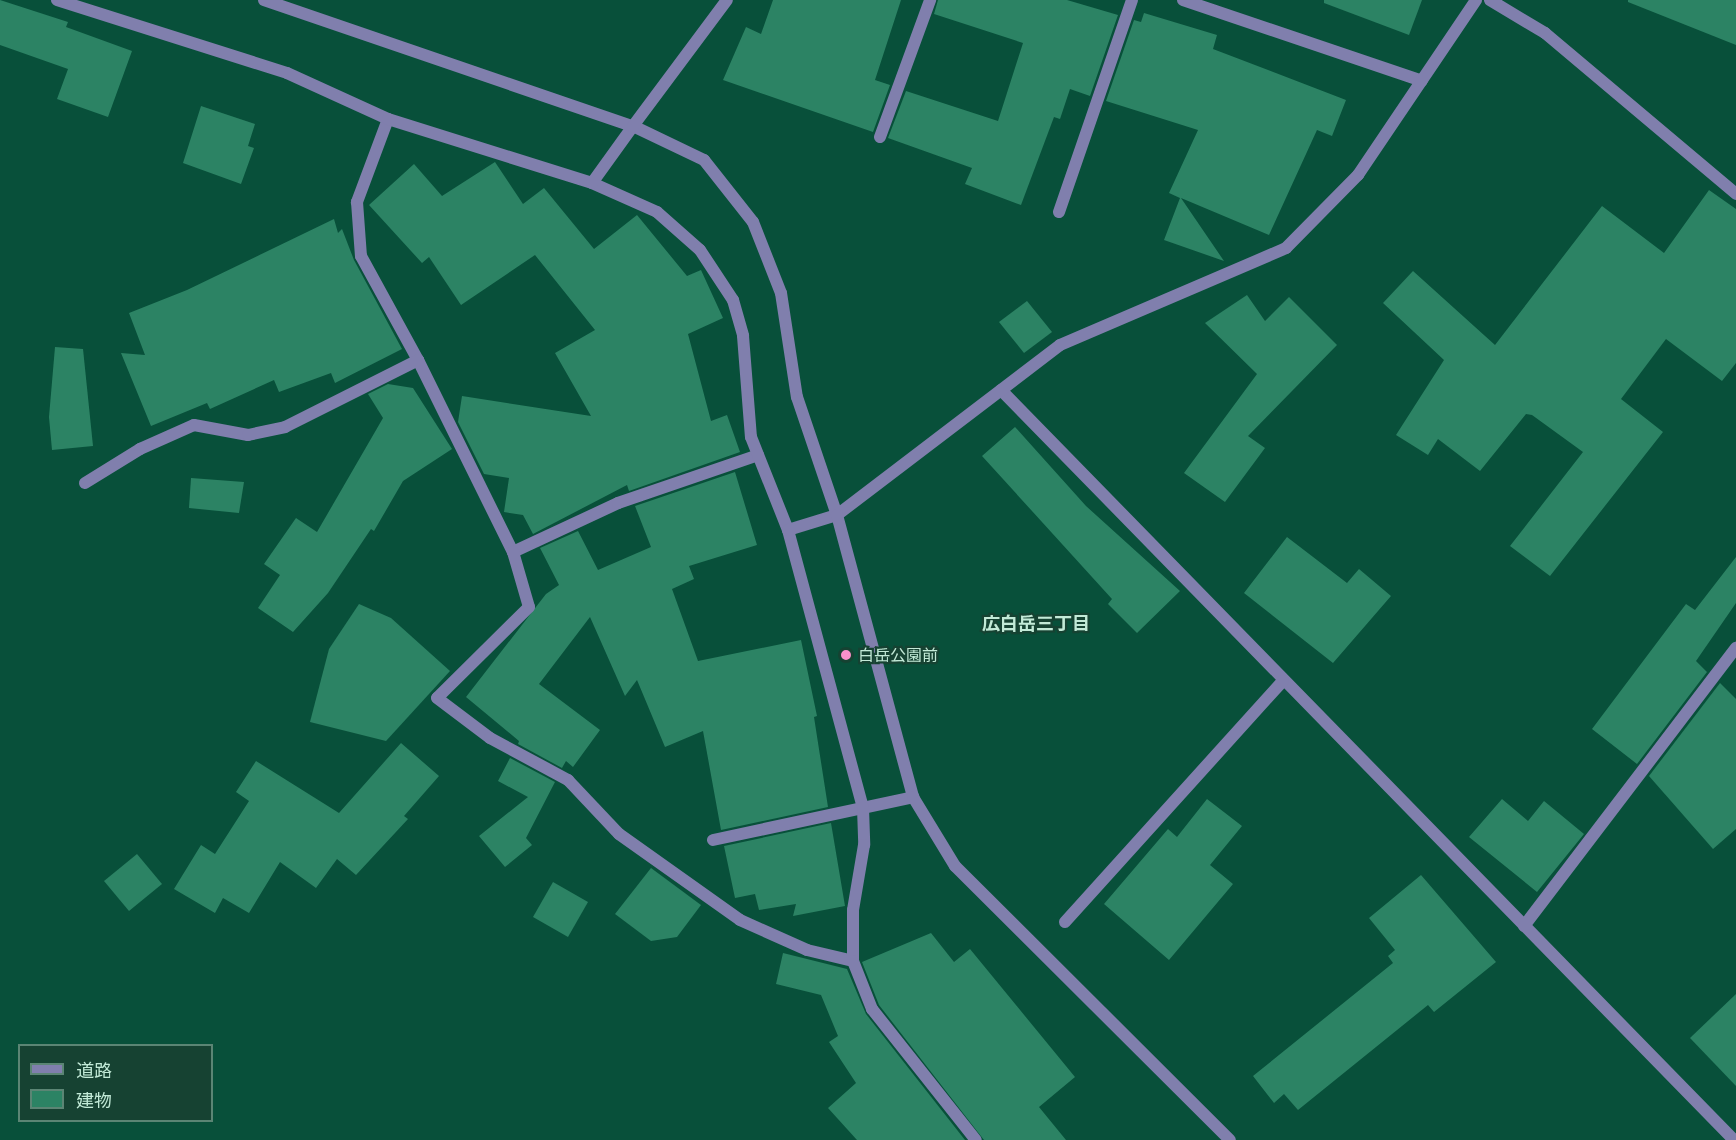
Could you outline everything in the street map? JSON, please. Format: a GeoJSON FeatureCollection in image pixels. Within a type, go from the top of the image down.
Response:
{"type":"FeatureCollection","features":[{"type":"Feature","properties":{"kind":"street"},"geometry":{"type":"LineString","coordinates":[[57,0],[287,73],[388,119],[592,183],[657,212],[700,250],[733,300],[743,336],[751,437],[792,529],[862,808],[864,844],[853,910],[853,961],[872,1009],[976,1140]]}},
{"type":"Feature","properties":{"kind":"street"},"geometry":{"type":"LineString","coordinates":[[264,0],[633,126],[704,160],[753,222],[781,293],[797,397],[837,515],[913,797],[955,866],[1230,1140]]}},
{"type":"Feature","properties":{"kind":"street"},"geometry":{"type":"LineString","coordinates":[[592,183],[727,0]]}},
{"type":"Feature","properties":{"kind":"street"},"geometry":{"type":"LineString","coordinates":[[880,137],[930,0]]}},
{"type":"Feature","properties":{"kind":"street"},"geometry":{"type":"LineString","coordinates":[[1059,212],[1132,0]]}},
{"type":"Feature","properties":{"kind":"street"},"geometry":{"type":"LineString","coordinates":[[1183,0],[1422,81]]}},
{"type":"Feature","properties":{"kind":"street"},"geometry":{"type":"LineString","coordinates":[[792,529],[837,515],[1060,345],[1286,248],[1358,175],[1476,0]]}},
{"type":"Feature","properties":{"kind":"street"},"geometry":{"type":"LineString","coordinates":[[1490,0],[1545,33],[1736,194]]}},
{"type":"Feature","properties":{"kind":"street"},"geometry":{"type":"LineString","coordinates":[[388,119],[357,202],[357,228],[361,256],[418,360],[513,552],[529,607],[437,698],[490,738],[568,780],[619,834],[740,920],[807,950],[853,961]]}},
{"type":"Feature","properties":{"kind":"street"},"geometry":{"type":"LineString","coordinates":[[85,483],[140,448],[194,425],[248,435],[285,427],[418,360]]}},
{"type":"Feature","properties":{"kind":"street"},"geometry":{"type":"LineString","coordinates":[[1001,390],[1734,1140]]}},
{"type":"Feature","properties":{"kind":"street"},"geometry":{"type":"LineString","coordinates":[[513,552],[618,503],[758,454]]}},
{"type":"Feature","properties":{"kind":"street"},"geometry":{"type":"LineString","coordinates":[[1524,926],[1736,648]]}},
{"type":"Feature","properties":{"kind":"street"},"geometry":{"type":"LineString","coordinates":[[1065,922],[1283,681]]}},
{"type":"Feature","properties":{"kind":"street"},"geometry":{"type":"LineString","coordinates":[[713,840],[913,797]]}},
{"type":"Feature","properties":{"kind":"building"},"geometry":{"type":"Polygon","coordinates":[[[0,0],[68,22],[66,27],[132,51],[108,117],[57,99],[68,69],[0,45],[0,0]]]}},
{"type":"Feature","properties":{"kind":"building"},"geometry":{"type":"Polygon","coordinates":[[[773,0],[901,0],[875,80],[890,85],[873,132],[723,80],[746,27],[761,34],[773,0]]]}},
{"type":"Feature","properties":{"kind":"building"},"geometry":{"type":"Polygon","coordinates":[[[938,0],[1067,0],[1118,15],[1090,96],[1070,89],[1060,119],[1054,117],[1021,205],[965,184],[972,168],[888,138],[906,91],[998,121],[1023,43],[934,14],[938,0]]]}},
{"type":"Feature","properties":{"kind":"building"},"geometry":{"type":"Polygon","coordinates":[[[1324,0],[1422,0],[1409,35],[1324,3],[1324,0]]]}},
{"type":"Feature","properties":{"kind":"building"},"geometry":{"type":"Polygon","coordinates":[[[1628,0],[1736,0],[1736,45],[1628,2],[1628,0]]]}},
{"type":"Feature","properties":{"kind":"building"},"geometry":{"type":"Polygon","coordinates":[[[1144,13],[1217,35],[1213,49],[1346,100],[1332,136],[1317,130],[1269,235],[1181,198],[1224,261],[1164,240],[1180,198],[1169,193],[1198,130],[1106,101],[1134,20],[1141,22],[1144,13]]]}},
{"type":"Feature","properties":{"kind":"building"},"geometry":{"type":"Polygon","coordinates":[[[201,106],[255,124],[248,146],[254,148],[241,184],[183,163],[201,106]]]}},
{"type":"Feature","properties":{"kind":"building"},"geometry":{"type":"Polygon","coordinates":[[[495,162],[523,204],[544,188],[594,249],[637,215],[687,276],[701,270],[723,318],[688,334],[711,421],[727,415],[740,452],[629,491],[627,485],[533,534],[523,515],[504,512],[509,478],[484,474],[458,422],[462,396],[591,416],[555,353],[595,330],[535,255],[461,305],[429,257],[422,263],[369,205],[414,164],[442,196],[495,162]]]}},
{"type":"Feature","properties":{"kind":"building"},"geometry":{"type":"Polygon","coordinates":[[[1709,190],[1736,209],[1736,363],[1722,381],[1666,339],[1621,399],[1663,432],[1550,576],[1510,546],[1583,452],[1532,415],[1526,414],[1480,471],[1438,439],[1428,455],[1396,435],[1444,360],[1383,303],[1413,271],[1495,345],[1602,206],[1664,253],[1709,190]]]}},
{"type":"Feature","properties":{"kind":"building"},"geometry":{"type":"Polygon","coordinates":[[[334,219],[338,233],[342,229],[354,260],[402,349],[335,383],[331,373],[279,392],[274,380],[210,409],[207,403],[151,426],[121,353],[145,355],[129,313],[187,290],[334,219]]]}},
{"type":"Feature","properties":{"kind":"building"},"geometry":{"type":"Polygon","coordinates":[[[1247,295],[1265,321],[1289,297],[1337,345],[1248,436],[1265,448],[1225,502],[1184,473],[1257,374],[1205,323],[1247,295]]]}},
{"type":"Feature","properties":{"kind":"building"},"geometry":{"type":"Polygon","coordinates":[[[1027,301],[1052,332],[1024,353],[999,322],[1027,301]]]}},
{"type":"Feature","properties":{"kind":"building"},"geometry":{"type":"Polygon","coordinates":[[[55,347],[83,349],[93,446],[52,450],[49,417],[55,347]]]}},
{"type":"Feature","properties":{"kind":"building"},"geometry":{"type":"Polygon","coordinates":[[[388,384],[413,388],[452,449],[403,481],[374,531],[371,529],[328,593],[293,632],[258,608],[280,575],[264,564],[296,518],[317,532],[383,418],[368,394],[388,384]]]}},
{"type":"Feature","properties":{"kind":"building"},"geometry":{"type":"Polygon","coordinates":[[[1015,427],[1086,506],[1180,591],[1137,633],[1108,604],[1112,599],[982,456],[1015,427]]]}},
{"type":"Feature","properties":{"kind":"building"},"geometry":{"type":"Polygon","coordinates":[[[735,472],[757,545],[689,566],[694,579],[672,589],[698,661],[801,640],[817,716],[814,717],[828,807],[721,830],[703,731],[665,747],[637,680],[625,696],[590,617],[539,684],[600,730],[573,767],[566,761],[562,768],[518,744],[519,741],[466,697],[546,594],[559,585],[540,548],[578,531],[598,570],[651,547],[635,506],[735,472]]]}},
{"type":"Feature","properties":{"kind":"building"},"geometry":{"type":"Polygon","coordinates":[[[191,478],[244,482],[239,513],[189,508],[191,478]]]}},
{"type":"Feature","properties":{"kind":"building"},"geometry":{"type":"Polygon","coordinates":[[[1287,537],[1347,583],[1359,569],[1391,596],[1333,663],[1244,593],[1287,537]]]}},
{"type":"Feature","properties":{"kind":"building"},"geometry":{"type":"Polygon","coordinates":[[[1736,557],[1736,603],[1696,661],[1707,672],[1637,764],[1592,729],[1686,604],[1695,610],[1736,557]]]}},
{"type":"Feature","properties":{"kind":"building"},"geometry":{"type":"Polygon","coordinates":[[[359,604],[391,618],[450,671],[386,741],[310,722],[329,649],[359,604]]]}},
{"type":"Feature","properties":{"kind":"building"},"geometry":{"type":"Polygon","coordinates":[[[1720,683],[1736,699],[1736,829],[1713,849],[1649,776],[1720,683]]]}},
{"type":"Feature","properties":{"kind":"building"},"geometry":{"type":"Polygon","coordinates":[[[401,743],[439,776],[404,816],[408,819],[356,875],[337,859],[316,888],[280,862],[249,913],[223,898],[215,913],[174,889],[201,845],[215,854],[249,801],[236,792],[256,761],[339,813],[401,743]]]}},
{"type":"Feature","properties":{"kind":"building"},"geometry":{"type":"Polygon","coordinates":[[[510,758],[555,782],[526,838],[532,845],[505,867],[479,836],[528,797],[498,781],[510,758]]]}},
{"type":"Feature","properties":{"kind":"building"},"geometry":{"type":"Polygon","coordinates":[[[1207,799],[1242,826],[1210,865],[1233,884],[1169,960],[1104,904],[1168,829],[1177,837],[1207,799]]]}},
{"type":"Feature","properties":{"kind":"building"},"geometry":{"type":"Polygon","coordinates":[[[1502,799],[1528,821],[1544,801],[1584,834],[1537,892],[1469,837],[1502,799]]]}},
{"type":"Feature","properties":{"kind":"building"},"geometry":{"type":"Polygon","coordinates":[[[831,823],[845,906],[793,916],[796,904],[759,910],[755,894],[735,898],[724,846],[831,823]]]}},
{"type":"Feature","properties":{"kind":"building"},"geometry":{"type":"Polygon","coordinates":[[[137,854],[162,884],[129,911],[104,881],[137,854]]]}},
{"type":"Feature","properties":{"kind":"building"},"geometry":{"type":"Polygon","coordinates":[[[651,868],[701,905],[677,937],[651,941],[615,914],[651,868]]]}},
{"type":"Feature","properties":{"kind":"building"},"geometry":{"type":"Polygon","coordinates":[[[1421,875],[1496,962],[1434,1012],[1428,1005],[1298,1110],[1284,1094],[1274,1103],[1253,1076],[1393,963],[1388,956],[1395,950],[1369,918],[1421,875]]]}},
{"type":"Feature","properties":{"kind":"building"},"geometry":{"type":"Polygon","coordinates":[[[553,882],[588,902],[568,937],[533,917],[553,882]]]}},
{"type":"Feature","properties":{"kind":"building"},"geometry":{"type":"Polygon","coordinates":[[[931,933],[954,962],[970,949],[1075,1077],[1039,1107],[1066,1140],[984,1140],[879,1005],[862,962],[931,933]]]}},
{"type":"Feature","properties":{"kind":"building"},"geometry":{"type":"Polygon","coordinates":[[[783,953],[847,969],[866,1014],[965,1140],[857,1140],[828,1108],[856,1083],[829,1042],[838,1036],[821,995],[776,984],[783,953]]]}},
{"type":"Feature","properties":{"kind":"building"},"geometry":{"type":"Polygon","coordinates":[[[1736,994],[1736,1086],[1690,1038],[1736,994]]]}},
{"type":"Feature","properties":{"kind":"place","name":"白岳公園前"},"geometry":{"type":"Point","coordinates":[846,655]}},
{"type":"Feature","properties":{"kind":"district","name":"広白岳三丁目"},"geometry":{"type":"Point","coordinates":[1036,624]}}]}
